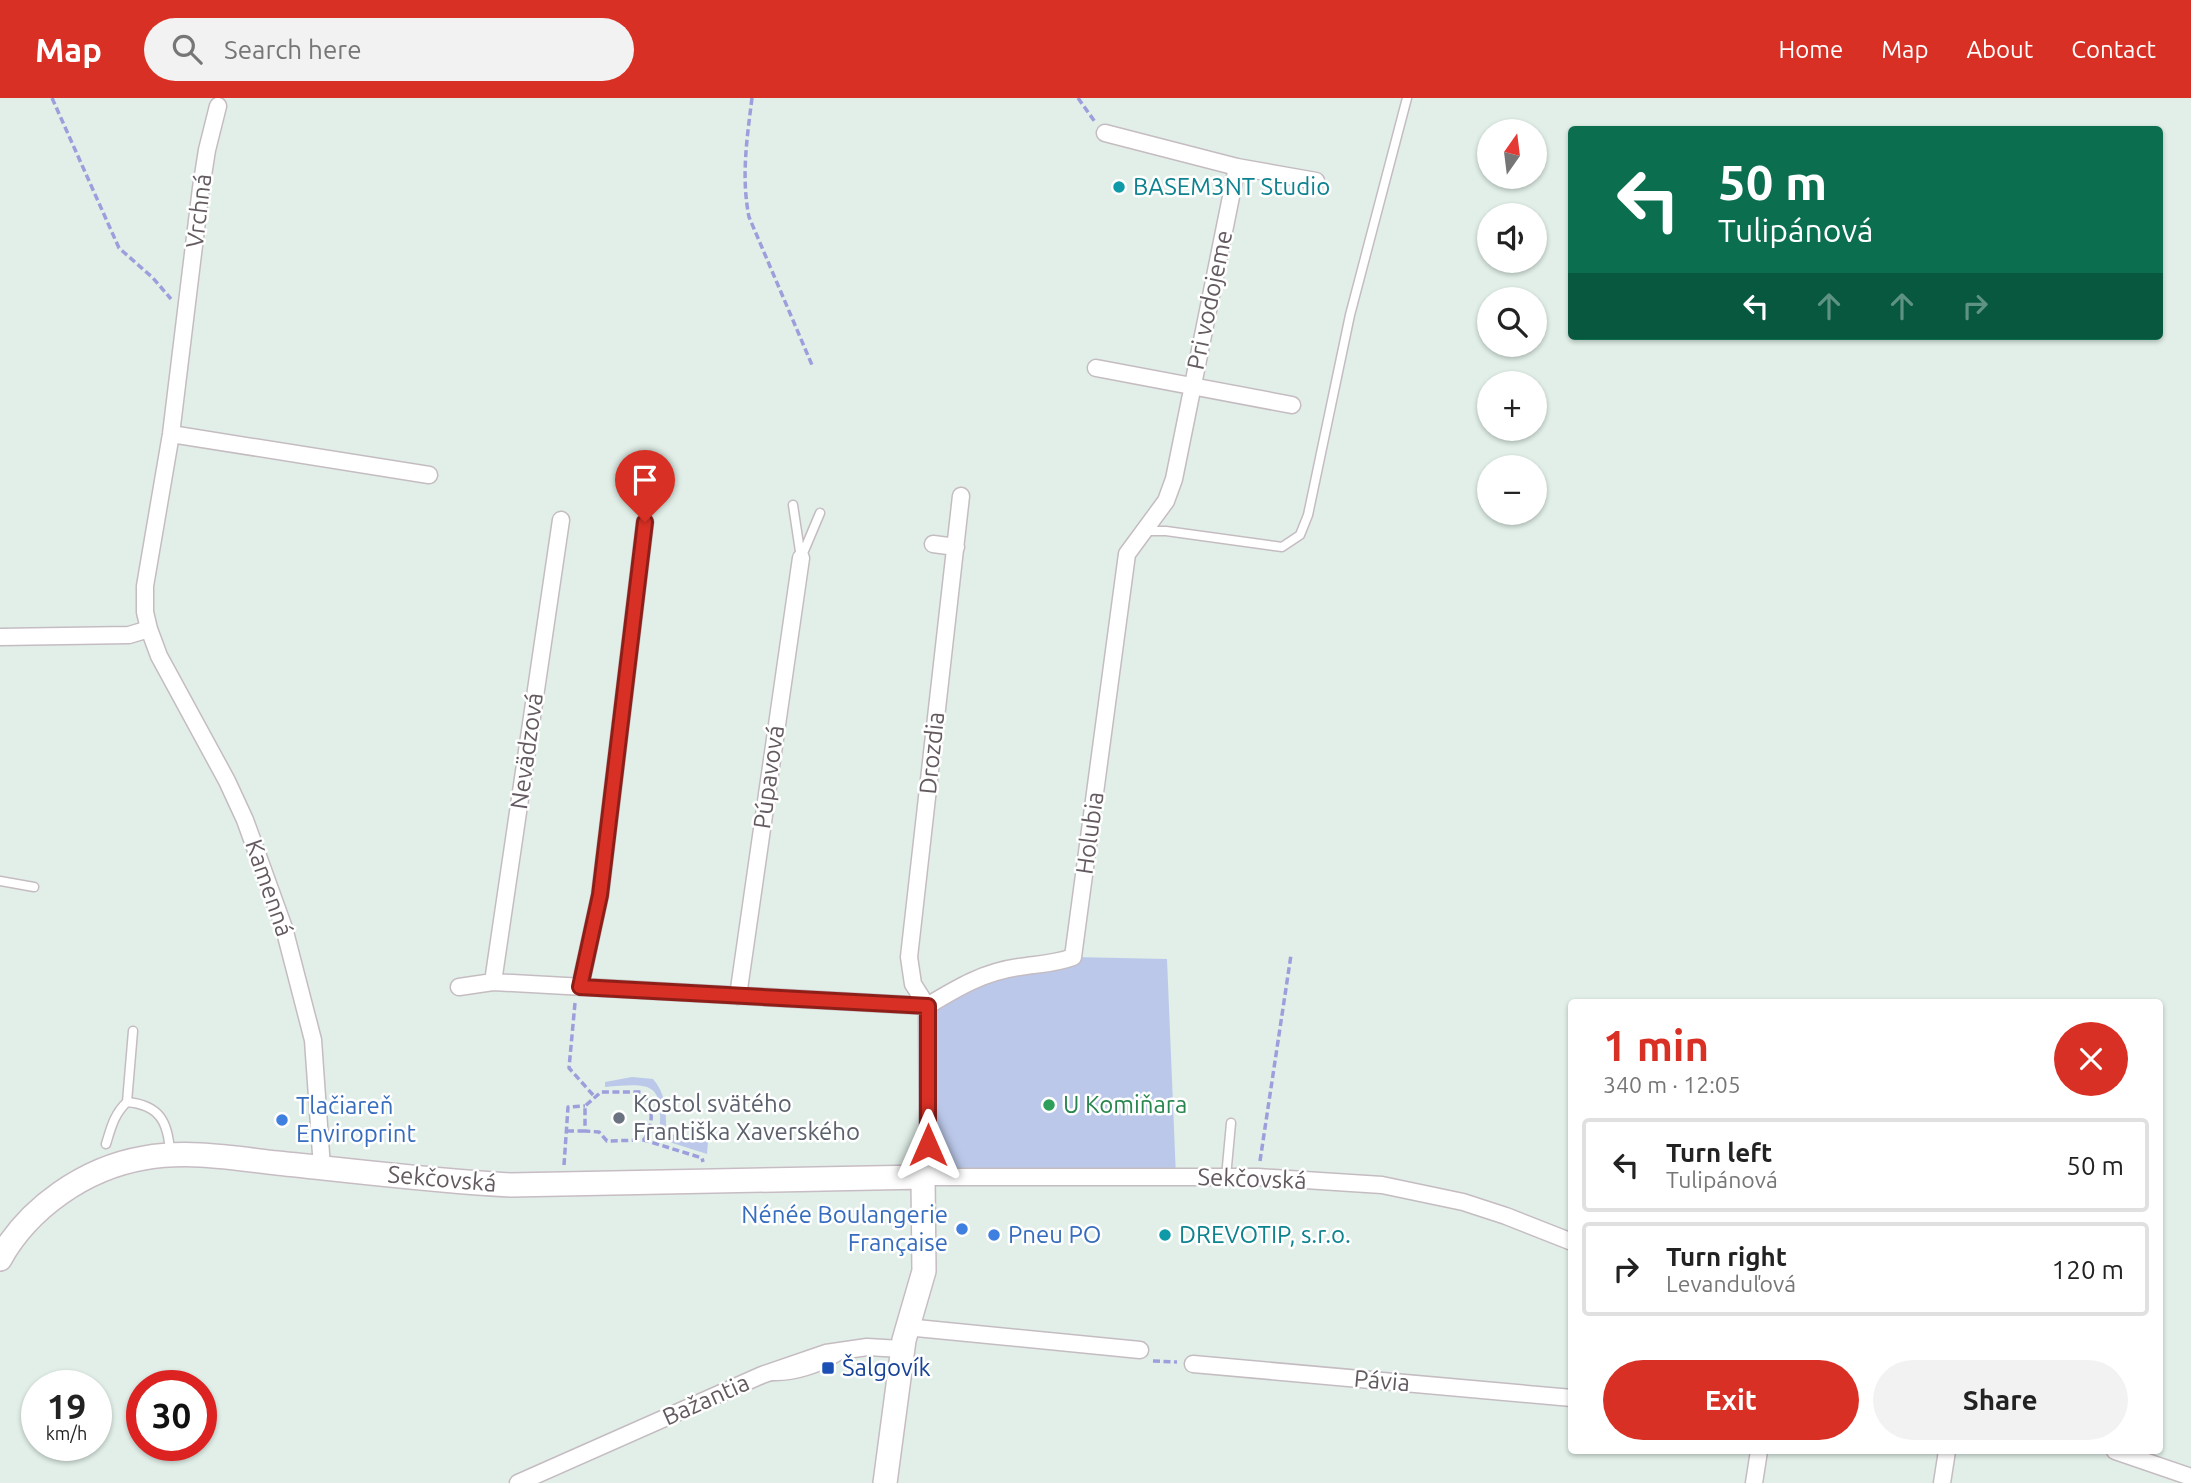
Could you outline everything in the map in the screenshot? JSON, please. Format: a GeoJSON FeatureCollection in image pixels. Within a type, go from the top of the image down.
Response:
{"type":"FeatureCollection","features":[{"type":"Feature","properties":{"kind":"street","name":"Vrchná"},"geometry":{"type":"LineString","coordinates":[[186,317],[201,188],[218,106]]}},
{"type":"Feature","properties":{"kind":"street"},"geometry":{"type":"LineString","coordinates":[[1105,133],[1237,167],[1316,181]]}},
{"type":"Feature","properties":{"kind":"street","name":"Pri vodojeme"},"geometry":{"type":"LineString","coordinates":[[1127,554],[1166,501],[1174,479],[1237,167]]}},
{"type":"Feature","properties":{"kind":"street","name":"Kamenná"},"geometry":{"type":"LineString","coordinates":[[186,317],[171,434],[145,586],[145,612],[159,656],[227,781],[245,820],[284,928],[313,1040],[322,1168]]}},
{"type":"Feature","properties":{"kind":"street"},"geometry":{"type":"LineString","coordinates":[[1096,368],[1292,405]]}},
{"type":"Feature","properties":{"kind":"street"},"geometry":{"type":"LineString","coordinates":[[171,434],[429,475]]}},
{"type":"Feature","properties":{"kind":"street","name":"Drozdia"},"geometry":{"type":"LineString","coordinates":[[928,1006],[913,984],[909,957],[961,496]]}},
{"type":"Feature","properties":{"kind":"street","name":"Nevädzová"},"geometry":{"type":"LineString","coordinates":[[493,982],[561,520]]}},
{"type":"Feature","properties":{"kind":"street"},"geometry":{"type":"LineString","coordinates":[[578,987],[600,895],[645,522]]}},
{"type":"Feature","properties":{"kind":"street"},"geometry":{"type":"LineString","coordinates":[[933,544],[956,547]]}},
{"type":"Feature","properties":{"kind":"street","name":"Holubia"},"geometry":{"type":"LineString","coordinates":[[928,1006],[969,980],[1016,967],[1073,957],[1127,554]]}},
{"type":"Feature","properties":{"kind":"street","name":"Púpavová"},"geometry":{"type":"LineString","coordinates":[[738,996],[800,558]]}},
{"type":"Feature","properties":{"kind":"street"},"geometry":{"type":"LineString","coordinates":[[0,636],[129,635],[149,629]]}},
{"type":"Feature","properties":{"kind":"street"},"geometry":{"type":"LineString","coordinates":[[459,986],[493,982],[928,1006],[928,1165],[923,1177],[924,1271],[904,1338],[885,1483]]}},
{"type":"Feature","properties":{"kind":"street","name":"Sekčovská"},"geometry":{"type":"LineString","coordinates":[[0,1259],[11,1239],[34,1214],[71,1187],[125,1162],[170,1154],[511,1185],[923,1177],[1258,1177],[1381,1185],[1416,1190],[1506,1216],[1568,1240]]}},
{"type":"Feature","properties":{"kind":"street","name":"Bažantia"},"geometry":{"type":"LineString","coordinates":[[518,1483],[762,1376],[826,1353],[904,1338],[1140,1350]]}},
{"type":"Feature","properties":{"kind":"street","name":"Pávia"},"geometry":{"type":"LineString","coordinates":[[1193,1364],[1568,1398]]}},
{"type":"Feature","properties":{"kind":"street"},"geometry":{"type":"LineString","coordinates":[[1754,1483],[1759,1454]]}},
{"type":"Feature","properties":{"kind":"street"},"geometry":{"type":"LineString","coordinates":[[1942,1483],[1947,1454]]}},
{"type":"Feature","properties":{"kind":"street"},"geometry":{"type":"LineString","coordinates":[[2124,1454],[2191,1477]]}},
{"type":"Feature","properties":{"kind":"lane"},"geometry":{"type":"LineString","coordinates":[[1144,531],[1166,531],[1282,547],[1300,535],[1308,515],[1350,315],[1407,98]]}},
{"type":"Feature","properties":{"kind":"lane"},"geometry":{"type":"LineString","coordinates":[[793,505],[800,558]]}},
{"type":"Feature","properties":{"kind":"lane"},"geometry":{"type":"LineString","coordinates":[[800,558],[820,513]]}},
{"type":"Feature","properties":{"kind":"lane"},"geometry":{"type":"LineString","coordinates":[[0,881],[34,887]]}},
{"type":"Feature","properties":{"kind":"lane"},"geometry":{"type":"LineString","coordinates":[[106,1144],[113,1120],[127,1102],[133,1031]]}},
{"type":"Feature","properties":{"kind":"lane"},"geometry":{"type":"LineString","coordinates":[[127,1102],[139,1103],[160,1115],[168,1130],[170,1154]]}},
{"type":"Feature","properties":{"kind":"lane"},"geometry":{"type":"LineString","coordinates":[[1226,1177],[1231,1123]]}},
{"type":"Feature","properties":{"kind":"path"},"geometry":{"type":"LineString","coordinates":[[52,98],[119,248],[153,278],[186,317]]}},
{"type":"Feature","properties":{"kind":"path"},"geometry":{"type":"LineString","coordinates":[[752,98],[744,161],[745,198],[749,217],[812,365]]}},
{"type":"Feature","properties":{"kind":"path"},"geometry":{"type":"LineString","coordinates":[[1078,98],[1105,133]]}},
{"type":"Feature","properties":{"kind":"path"},"geometry":{"type":"LineString","coordinates":[[1258,1177],[1291,955]]}},
{"type":"Feature","properties":{"kind":"path"},"geometry":{"type":"LineString","coordinates":[[578,987],[569,1068],[594,1096]]}},
{"type":"Feature","properties":{"kind":"path"},"geometry":{"type":"LineString","coordinates":[[585,1131],[585,1106],[594,1096],[601,1092],[641,1092],[648,1100],[652,1112],[651,1124],[644,1140]]}},
{"type":"Feature","properties":{"kind":"path"},"geometry":{"type":"LineString","coordinates":[[564,1167],[568,1107],[585,1106]]}},
{"type":"Feature","properties":{"kind":"path"},"geometry":{"type":"LineString","coordinates":[[567,1132],[599,1132],[607,1141],[644,1140],[702,1158],[704,1167]]}},
{"type":"Feature","properties":{"kind":"shaded area","name":"U Komiňara"},"geometry":{"type":"Polygon","coordinates":[[[1073,957],[1167,959],[1176,1177],[923,1177],[927,1006],[969,980],[1073,957]]]}},
{"type":"Feature","properties":{"kind":"shaded area"},"geometry":{"type":"Polygon","coordinates":[[[632,1077],[653,1079],[658,1085],[665,1104],[666,1133],[708,1141],[707,1154],[663,1140],[659,1136],[659,1105],[652,1090],[634,1085],[605,1087],[605,1082],[632,1077]]]}},
{"type":"Feature","properties":{"kind":"place","name":"BASEM3NT Studio"},"geometry":{"type":"Point","coordinates":[1119,187]}},
{"type":"Feature","properties":{"kind":"place","name":"U Komiňara"},"geometry":{"type":"Point","coordinates":[1049,1105]}},
{"type":"Feature","properties":{"kind":"place","name":"Kostol svätého Františka Xaverského"},"geometry":{"type":"Point","coordinates":[619,1118]}},
{"type":"Feature","properties":{"kind":"place","name":"Tlačiareň Enviroprint"},"geometry":{"type":"Point","coordinates":[282,1120]}},
{"type":"Feature","properties":{"kind":"place","name":"Nénée Boulangerie Française"},"geometry":{"type":"Point","coordinates":[962,1229]}},
{"type":"Feature","properties":{"kind":"place","name":"Pneu PO"},"geometry":{"type":"Point","coordinates":[994,1235]}},
{"type":"Feature","properties":{"kind":"place","name":"DREVOTIP, s.r.o."},"geometry":{"type":"Point","coordinates":[1165,1235]}},
{"type":"Feature","properties":{"kind":"place","name":"Šalgovík"},"geometry":{"type":"Point","coordinates":[828,1368]}},
{"type":"Feature","properties":{"kind":"route"},"geometry":{"type":"LineString","coordinates":[[645,522],[600,895],[580,987],[928,1006],[928,1145]]}}]}
